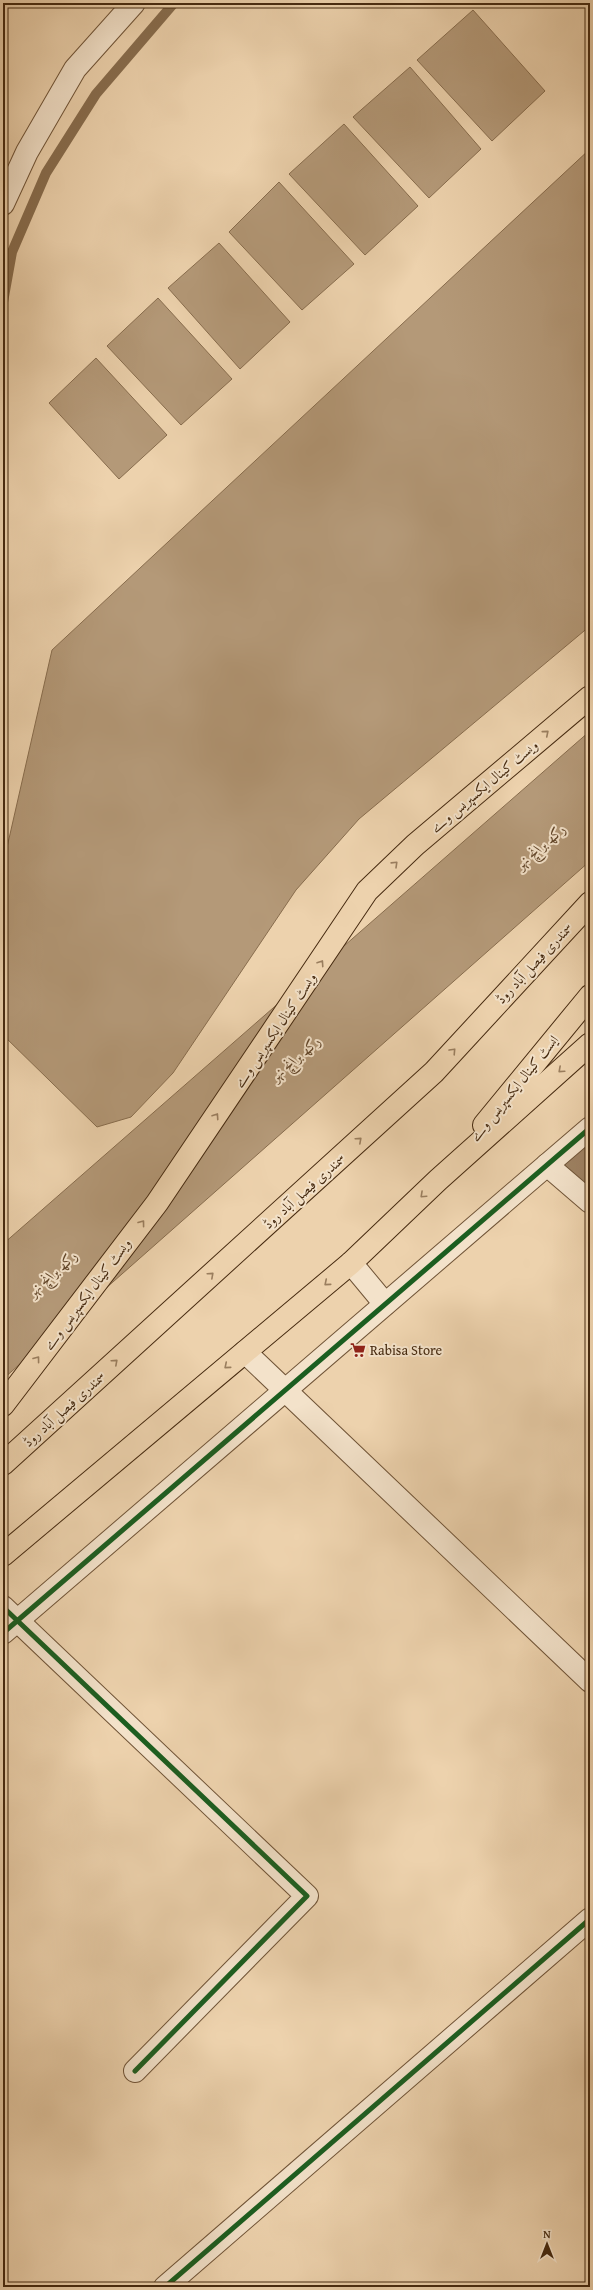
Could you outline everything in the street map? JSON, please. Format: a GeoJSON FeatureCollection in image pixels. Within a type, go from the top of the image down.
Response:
{"type":"FeatureCollection","features":[{"type":"Feature","properties":{"kind":"main road","name":"ویسٹ کینال ایکسپریس وے"},"geometry":{"type":"LineString","coordinates":[[8,1398],[157,1203],[367,891],[415,845],[590,697]]}},
{"type":"Feature","properties":{"kind":"main road","name":"سمندری فیصل آباد روڈ"},"geometry":{"type":"LineString","coordinates":[[3,1464],[434,1072],[590,903]]}},
{"type":"Feature","properties":{"kind":"main road","name":"ایسٹ کینال ایکسپریس وے"},"geometry":{"type":"LineString","coordinates":[[438,1180],[590,996]]}},
{"type":"Feature","properties":{"kind":"main road"},"geometry":{"type":"LineString","coordinates":[[3,1555],[351,1263],[438,1180],[590,1044]]}},
{"type":"Feature","properties":{"kind":"street"},"geometry":{"type":"LineString","coordinates":[[3,204],[27,152],[75,69],[134,3]]}},
{"type":"Feature","properties":{"kind":"street"},"geometry":{"type":"LineString","coordinates":[[135,2071],[307,1896],[8,1620],[284,1391],[590,1128]]}},
{"type":"Feature","properties":{"kind":"street"},"geometry":{"type":"LineString","coordinates":[[547,1164],[590,1202]]}},
{"type":"Feature","properties":{"kind":"street"},"geometry":{"type":"LineString","coordinates":[[351,1263],[385,1304]]}},
{"type":"Feature","properties":{"kind":"street"},"geometry":{"type":"LineString","coordinates":[[245,1352],[284,1391],[590,1680]]}},
{"type":"Feature","properties":{"kind":"street"},"geometry":{"type":"LineString","coordinates":[[166,2287],[590,1919]]}},
{"type":"Feature","properties":{"kind":"water"},"geometry":{"type":"Polygon","coordinates":[[[473,10],[545,91],[492,141],[417,60],[473,10]]]}},
{"type":"Feature","properties":{"kind":"water"},"geometry":{"type":"Polygon","coordinates":[[[410,67],[481,149],[429,198],[353,117],[410,67]]]}},
{"type":"Feature","properties":{"kind":"water"},"geometry":{"type":"Polygon","coordinates":[[[344,124],[418,206],[365,255],[289,174],[344,124]]]}},
{"type":"Feature","properties":{"kind":"water"},"geometry":{"type":"Polygon","coordinates":[[[590,149],[590,626],[359,819],[296,890],[173,1073],[131,1117],[97,1127],[3,1035],[3,865],[52,650],[590,149]]]}},
{"type":"Feature","properties":{"kind":"water"},"geometry":{"type":"Polygon","coordinates":[[[279,182],[354,264],[302,310],[229,232],[279,182]]]}},
{"type":"Feature","properties":{"kind":"water"},"geometry":{"type":"Polygon","coordinates":[[[219,243],[290,322],[240,369],[168,288],[219,243]]]}},
{"type":"Feature","properties":{"kind":"water"},"geometry":{"type":"Polygon","coordinates":[[[158,298],[232,379],[181,425],[107,346],[158,298]]]}},
{"type":"Feature","properties":{"kind":"water"},"geometry":{"type":"Polygon","coordinates":[[[96,358],[167,435],[119,479],[49,403],[96,358]]]}},
{"type":"Feature","properties":{"kind":"water","name":"رکھ برانچ نہر"},"geometry":{"type":"Polygon","coordinates":[[[590,731],[590,861],[3,1379],[3,1244],[590,731]]]}},
{"type":"Feature","properties":{"kind":"building"},"geometry":{"type":"Polygon","coordinates":[[[590,1131],[590,1197],[554,1163],[590,1131]]]}},
{"type":"Feature","properties":{"kind":"waterway"},"geometry":{"type":"LineString","coordinates":[[3,302],[12,252],[46,173],[96,94],[174,3]]}},
{"type":"Feature","properties":{"kind":"cycle path"},"geometry":{"type":"LineString","coordinates":[[3,1633],[590,1128]]}},
{"type":"Feature","properties":{"kind":"cycle path"},"geometry":{"type":"LineString","coordinates":[[3,1607],[307,1896],[135,2071]]}},
{"type":"Feature","properties":{"kind":"cycle path"},"geometry":{"type":"LineString","coordinates":[[165,2287],[590,1919]]}},
{"type":"Feature","properties":{"kind":"place","name":"Rabisa Store"},"geometry":{"type":"Point","coordinates":[358,1350]}}]}
